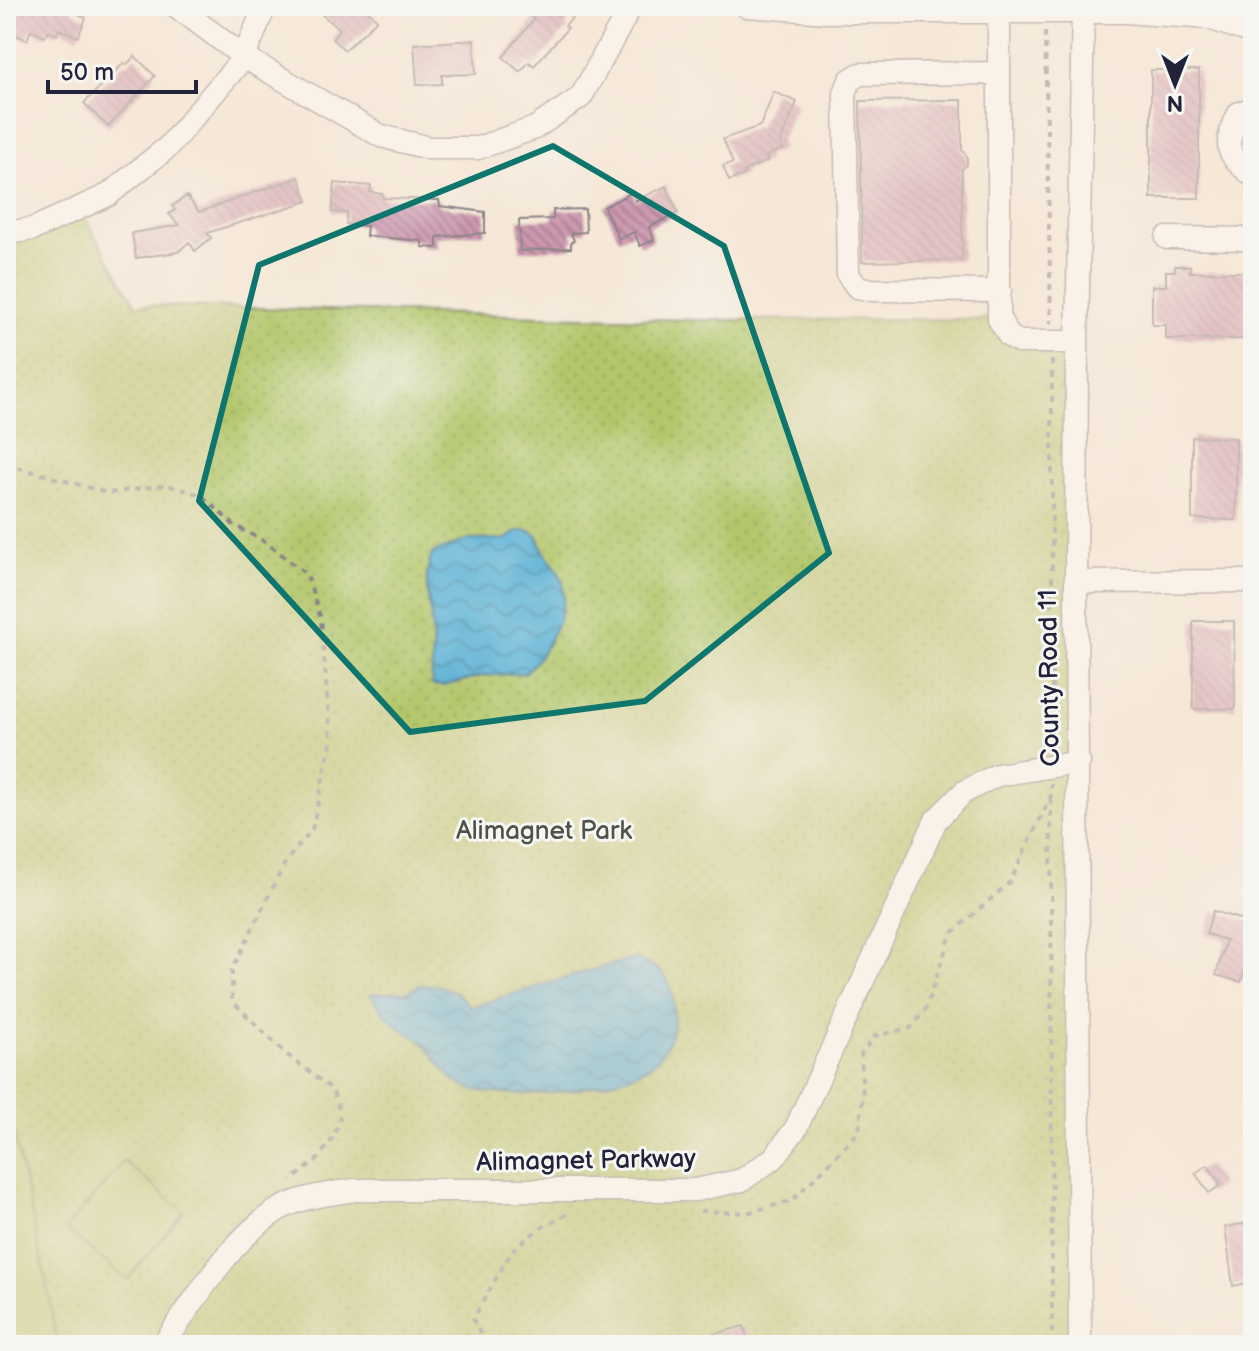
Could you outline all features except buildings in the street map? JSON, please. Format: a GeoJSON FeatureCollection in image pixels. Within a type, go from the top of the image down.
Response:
{"type":"FeatureCollection","features":[{"type":"Feature","properties":{"kind":"street"},"geometry":{"type":"LineString","coordinates":[[176,6],[244,57],[381,136],[429,148],[478,148],[535,128],[581,97],[631,6]]}},
{"type":"Feature","properties":{"kind":"street"},"geometry":{"type":"LineString","coordinates":[[6,233],[33,229],[108,195],[168,147],[244,57],[265,6]]}},
{"type":"Feature","properties":{"kind":"street"},"geometry":{"type":"LineString","coordinates":[[746,6],[999,14],[1044,14],[1084,7],[1210,12],[1253,33]]}},
{"type":"Feature","properties":{"kind":"street","name":"County Road 11"},"geometry":{"type":"LineString","coordinates":[[1080,1345],[1076,582],[1084,7]]}},
{"type":"Feature","properties":{"kind":"street"},"geometry":{"type":"LineString","coordinates":[[999,14],[999,319],[1009,336],[1019,342],[1077,342]]}},
{"type":"Feature","properties":{"kind":"street"},"geometry":{"type":"LineString","coordinates":[[998,73],[860,74],[850,80],[845,93],[848,275],[857,287],[872,290],[1000,291]]}},
{"type":"Feature","properties":{"kind":"street"},"geometry":{"type":"LineString","coordinates":[[1253,108],[1239,113],[1228,146],[1231,157],[1253,176]]}},
{"type":"Feature","properties":{"kind":"street"},"geometry":{"type":"LineString","coordinates":[[1167,238],[1253,239]]}},
{"type":"Feature","properties":{"kind":"street"},"geometry":{"type":"LineString","coordinates":[[1076,582],[1253,581]]}},
{"type":"Feature","properties":{"kind":"street","name":"Alimagnet Parkway"},"geometry":{"type":"LineString","coordinates":[[163,1345],[231,1251],[273,1212],[312,1196],[355,1190],[696,1190],[742,1180],[774,1158],[796,1128],[936,820],[964,792],[997,775],[1079,762]]}},
{"type":"Feature","properties":{"kind":"path"},"geometry":{"type":"LineString","coordinates":[[1044,14],[1052,343],[1052,1345]]}},
{"type":"Feature","properties":{"kind":"path"},"geometry":{"type":"LineString","coordinates":[[6,464],[108,493],[167,485],[201,495],[234,525],[267,543],[307,575],[321,619],[331,743],[312,830],[286,861],[232,970],[232,1001],[285,1053],[332,1089],[338,1105],[340,1121],[331,1141],[318,1159],[285,1185]]}},
{"type":"Feature","properties":{"kind":"path"},"geometry":{"type":"LineString","coordinates":[[700,1211],[746,1213],[791,1201],[859,1131],[863,1096],[861,1054],[875,1036],[911,1028],[925,1010],[951,934],[1010,882],[1051,796]]}},
{"type":"Feature","properties":{"kind":"path"},"geometry":{"type":"LineString","coordinates":[[486,1345],[473,1319],[513,1249],[539,1229],[579,1209]]}},
{"type":"Feature","properties":{"kind":"highlighted area"},"geometry":{"type":"Polygon","coordinates":[[[553,146],[724,246],[829,553],[645,701],[410,732],[199,501],[259,265],[553,146]]]}},
{"type":"Feature","properties":{"kind":"green space","name":"Alimagnet Park"},"geometry":{"type":"Polygon","coordinates":[[[79,208],[136,305],[690,320],[999,319],[1009,336],[1077,342],[1080,1345],[6,1345],[6,233],[79,208]]]}},
{"type":"Feature","properties":{"kind":"green space"},"geometry":{"type":"Polygon","coordinates":[[[6,1097],[49,1295],[57,1345],[6,1345],[6,1097]]]}},
{"type":"Feature","properties":{"kind":"green space"},"geometry":{"type":"Polygon","coordinates":[[[124,1161],[184,1212],[127,1280],[66,1229],[124,1161]]]}},
{"type":"Feature","properties":{"kind":"water"},"geometry":{"type":"Polygon","coordinates":[[[528,530],[538,536],[560,575],[563,587],[561,613],[549,641],[525,673],[482,676],[443,686],[432,685],[433,635],[427,581],[433,553],[467,540],[506,539],[519,531],[528,530]]]}},
{"type":"Feature","properties":{"kind":"water"},"geometry":{"type":"Polygon","coordinates":[[[635,959],[662,972],[672,991],[674,1017],[665,1048],[654,1062],[638,1072],[615,1081],[556,1092],[496,1093],[472,1089],[455,1081],[423,1043],[390,1019],[370,994],[408,992],[418,985],[437,985],[456,992],[471,1007],[635,959]]]}}]}
